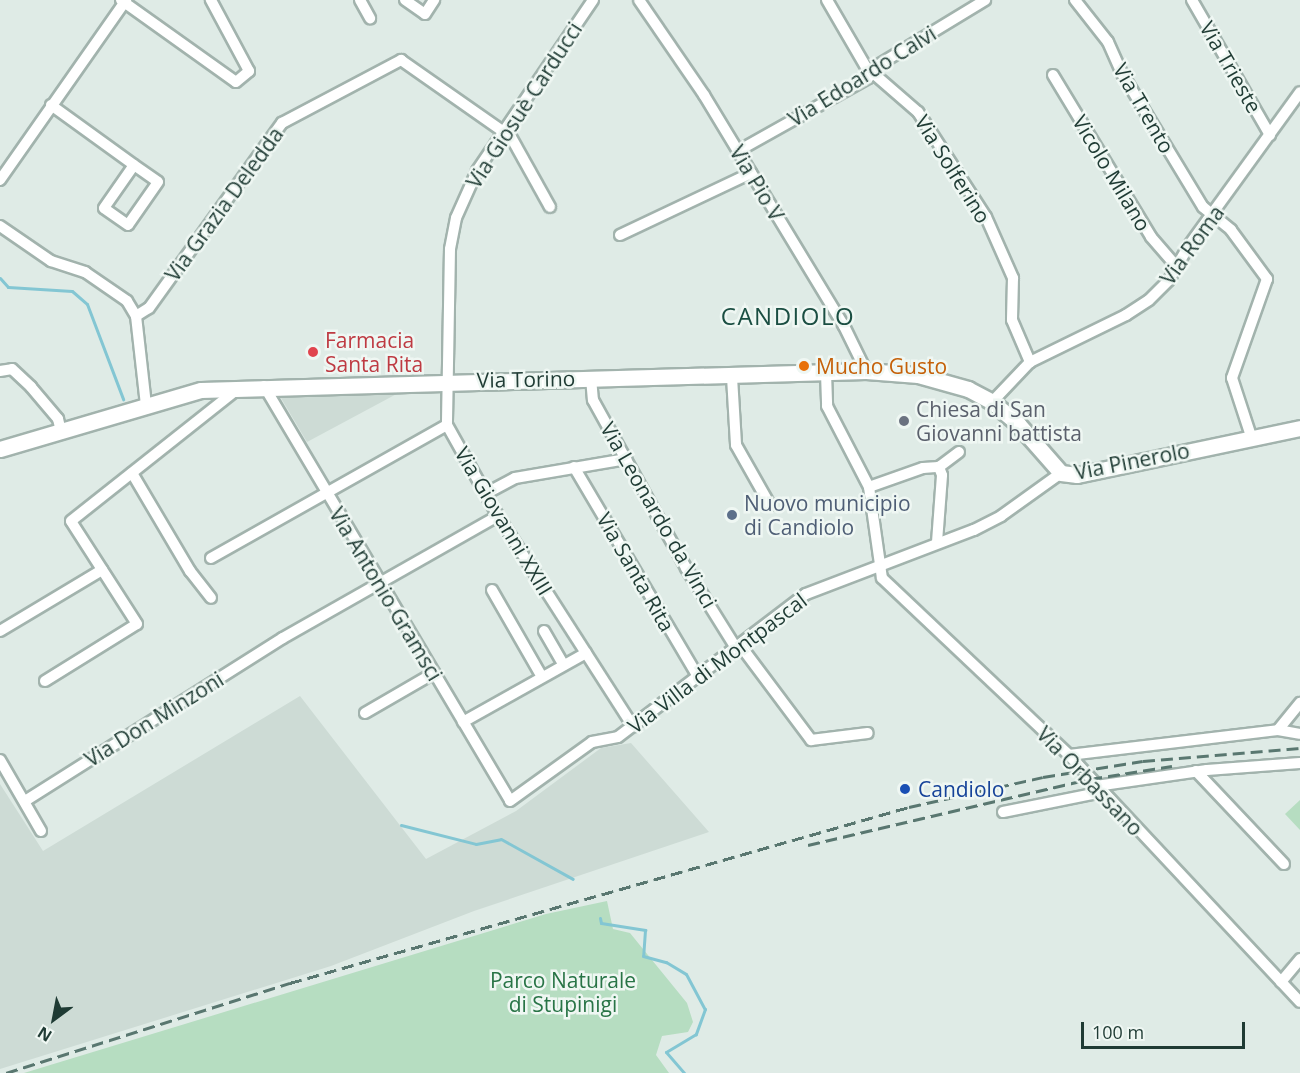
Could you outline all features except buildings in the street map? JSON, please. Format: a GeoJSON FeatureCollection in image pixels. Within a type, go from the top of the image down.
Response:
{"type":"FeatureCollection","features":[{"type":"Feature","properties":{"kind":"main road","name":"Via Torino"},"geometry":{"type":"LineString","coordinates":[[0,449],[201,390],[240,387],[591,378],[732,377],[866,371],[942,380],[992,402]]}},
{"type":"Feature","properties":{"kind":"main road","name":"Via Pinerolo"},"geometry":{"type":"LineString","coordinates":[[992,402],[1018,424],[1061,473],[1077,475],[1251,436],[1300,428]]}},
{"type":"Feature","properties":{"kind":"street"},"geometry":{"type":"LineString","coordinates":[[0,180],[124,1],[236,82],[249,71],[211,0]]}},
{"type":"Feature","properties":{"kind":"street"},"geometry":{"type":"LineString","coordinates":[[360,0],[370,18]]}},
{"type":"Feature","properties":{"kind":"street"},"geometry":{"type":"LineString","coordinates":[[405,0],[425,14],[434,0]]}},
{"type":"Feature","properties":{"kind":"street","name":"Via Giosuè Carducci"},"geometry":{"type":"LineString","coordinates":[[449,381],[447,351],[453,231],[467,190],[503,130],[590,4],[601,0]]}},
{"type":"Feature","properties":{"kind":"street","name":"Via Pio V"},"geometry":{"type":"LineString","coordinates":[[639,0],[738,151],[844,326],[866,371]]}},
{"type":"Feature","properties":{"kind":"street","name":"Via Solferino"},"geometry":{"type":"LineString","coordinates":[[827,0],[856,52],[872,72],[918,112],[986,217],[1013,278],[1012,320],[1030,362]]}},
{"type":"Feature","properties":{"kind":"street","name":"Via Edoardo Calvi"},"geometry":{"type":"LineString","coordinates":[[738,151],[872,72],[985,0]]}},
{"type":"Feature","properties":{"kind":"street","name":"Via Trento"},"geometry":{"type":"LineString","coordinates":[[1075,0],[1108,42],[1124,75],[1203,207],[1214,215],[1253,256],[1267,279],[1232,378],[1251,436]]}},
{"type":"Feature","properties":{"kind":"street","name":"Via Trieste"},"geometry":{"type":"LineString","coordinates":[[1192,0],[1270,135]]}},
{"type":"Feature","properties":{"kind":"street","name":"Via Grazia Deledda"},"geometry":{"type":"LineString","coordinates":[[136,316],[150,308],[282,123],[401,60],[503,130],[550,207]]}},
{"type":"Feature","properties":{"kind":"street","name":"Vicolo Milano"},"geometry":{"type":"LineString","coordinates":[[1053,75],[1151,237],[1177,267]]}},
{"type":"Feature","properties":{"kind":"street","name":"Via Roma"},"geometry":{"type":"LineString","coordinates":[[992,402],[1030,362],[1149,300],[1177,267],[1300,92]]}},
{"type":"Feature","properties":{"kind":"street"},"geometry":{"type":"LineString","coordinates":[[51,105],[158,182],[128,225],[104,208],[134,165]]}},
{"type":"Feature","properties":{"kind":"street"},"geometry":{"type":"LineString","coordinates":[[620,235],[751,173]]}},
{"type":"Feature","properties":{"kind":"street"},"geometry":{"type":"LineString","coordinates":[[0,226],[51,261],[92,276],[127,301],[136,316],[146,405]]}},
{"type":"Feature","properties":{"kind":"street"},"geometry":{"type":"LineString","coordinates":[[0,371],[12,369],[31,387],[58,419],[61,431]]}},
{"type":"Feature","properties":{"kind":"street"},"geometry":{"type":"LineString","coordinates":[[826,373],[826,406],[869,487],[877,566]]}},
{"type":"Feature","properties":{"kind":"street"},"geometry":{"type":"LineString","coordinates":[[732,377],[736,445],[770,505]]}},
{"type":"Feature","properties":{"kind":"street","name":"Via Leonardo da Vinci"},"geometry":{"type":"LineString","coordinates":[[591,378],[593,400],[738,647],[811,740],[868,733]]}},
{"type":"Feature","properties":{"kind":"street","name":"Via Giovanni XXIII"},"geometry":{"type":"LineString","coordinates":[[449,381],[447,425],[498,516],[633,726]]}},
{"type":"Feature","properties":{"kind":"street","name":"Via Antonio Gramsci"},"geometry":{"type":"LineString","coordinates":[[264,386],[325,493],[510,801]]}},
{"type":"Feature","properties":{"kind":"street"},"geometry":{"type":"LineString","coordinates":[[45,681],[137,624],[70,520],[240,387]]}},
{"type":"Feature","properties":{"kind":"street"},"geometry":{"type":"LineString","coordinates":[[211,558],[447,425]]}},
{"type":"Feature","properties":{"kind":"street"},"geometry":{"type":"LineString","coordinates":[[869,487],[923,468],[939,467],[959,452]]}},
{"type":"Feature","properties":{"kind":"street"},"geometry":{"type":"LineString","coordinates":[[485,494],[515,478],[626,459]]}},
{"type":"Feature","properties":{"kind":"street","name":"Via Santa Rita"},"geometry":{"type":"LineString","coordinates":[[574,467],[698,677]]}},
{"type":"Feature","properties":{"kind":"street"},"geometry":{"type":"LineString","coordinates":[[937,542],[939,467]]}},
{"type":"Feature","properties":{"kind":"street"},"geometry":{"type":"LineString","coordinates":[[132,473],[190,572],[211,598]]}},
{"type":"Feature","properties":{"kind":"street","name":"Via Villa di Montpascal"},"geometry":{"type":"LineString","coordinates":[[510,801],[592,742],[618,737],[806,594],[1001,516],[1061,473]]}},
{"type":"Feature","properties":{"kind":"street","name":"Via Don Minzoni"},"geometry":{"type":"LineString","coordinates":[[25,801],[283,638],[498,516]]}},
{"type":"Feature","properties":{"kind":"street","name":"Via Orbassano"},"geometry":{"type":"LineString","coordinates":[[877,566],[882,578],[918,615],[1069,755],[1300,1002]]}},
{"type":"Feature","properties":{"kind":"street"},"geometry":{"type":"LineString","coordinates":[[0,631],[102,570]]}},
{"type":"Feature","properties":{"kind":"street"},"geometry":{"type":"LineString","coordinates":[[492,590],[542,677]]}},
{"type":"Feature","properties":{"kind":"street"},"geometry":{"type":"LineString","coordinates":[[544,631],[564,665]]}},
{"type":"Feature","properties":{"kind":"street"},"geometry":{"type":"LineString","coordinates":[[463,722],[586,653]]}},
{"type":"Feature","properties":{"kind":"street"},"geometry":{"type":"LineString","coordinates":[[365,713],[434,673]]}},
{"type":"Feature","properties":{"kind":"street"},"geometry":{"type":"LineString","coordinates":[[1278,730],[1300,703]]}},
{"type":"Feature","properties":{"kind":"street"},"geometry":{"type":"LineString","coordinates":[[1069,755],[1278,730],[1300,734]]}},
{"type":"Feature","properties":{"kind":"street"},"geometry":{"type":"LineString","coordinates":[[0,760],[41,831]]}},
{"type":"Feature","properties":{"kind":"street"},"geometry":{"type":"LineString","coordinates":[[1003,812],[1099,789],[1196,771],[1300,763]]}},
{"type":"Feature","properties":{"kind":"street"},"geometry":{"type":"LineString","coordinates":[[1196,771],[1284,864]]}},
{"type":"Feature","properties":{"kind":"street"},"geometry":{"type":"LineString","coordinates":[[1281,982],[1300,959]]}},
{"type":"Feature","properties":{"kind":"shaded area"},"geometry":{"type":"Polygon","coordinates":[[[404,390],[307,442],[278,393],[404,390]]]}},
{"type":"Feature","properties":{"kind":"shaded area"},"geometry":{"type":"Polygon","coordinates":[[[300,696],[426,859],[516,811],[601,748],[631,743],[709,832],[474,911],[331,966],[0,1069],[0,784],[43,851],[300,696]]]}},
{"type":"Feature","properties":{"kind":"green space"},"geometry":{"type":"Polygon","coordinates":[[[1300,800],[1300,830],[1285,814],[1300,800]]]}},
{"type":"Feature","properties":{"kind":"green space","name":"Parco Naturale di Stupinigi"},"geometry":{"type":"Polygon","coordinates":[[[607,901],[613,929],[630,933],[687,1003],[693,1022],[688,1032],[662,1036],[656,1055],[669,1073],[24,1073],[546,914],[607,901]]]}},
{"type":"Feature","properties":{"kind":"waterway"},"geometry":{"type":"LineString","coordinates":[[0,278],[8,287],[72,291],[87,304],[123,399]]}},
{"type":"Feature","properties":{"kind":"waterway"},"geometry":{"type":"LineString","coordinates":[[401,825],[476,844],[501,839],[573,879]]}},
{"type":"Feature","properties":{"kind":"waterway"},"geometry":{"type":"LineString","coordinates":[[600,918],[601,923],[645,930],[643,956],[666,962],[686,974],[705,1009],[696,1034],[666,1052],[684,1073]]}},
{"type":"Feature","properties":{"kind":"railway"},"geometry":{"type":"LineString","coordinates":[[6,1073],[290,983],[909,807],[1043,777],[1143,761],[1300,748]]}},
{"type":"Feature","properties":{"kind":"railway"},"geometry":{"type":"LineString","coordinates":[[808,845],[1090,779],[1172,766]]}},
{"type":"Feature","properties":{"kind":"place","name":"Farmacia Santa Rita"},"geometry":{"type":"Point","coordinates":[313,352]}},
{"type":"Feature","properties":{"kind":"place","name":"Mucho Gusto"},"geometry":{"type":"Point","coordinates":[804,366]}},
{"type":"Feature","properties":{"kind":"place","name":"Chiesa di San Giovanni battista"},"geometry":{"type":"Point","coordinates":[904,421]}},
{"type":"Feature","properties":{"kind":"place","name":"Nuovo municipio di Candiolo"},"geometry":{"type":"Point","coordinates":[732,515]}},
{"type":"Feature","properties":{"kind":"place","name":"Candiolo"},"geometry":{"type":"Point","coordinates":[905,789]}},
{"type":"Feature","properties":{"kind":"district","name":"CANDIOLO"},"geometry":{"type":"Point","coordinates":[788,316]}}]}
